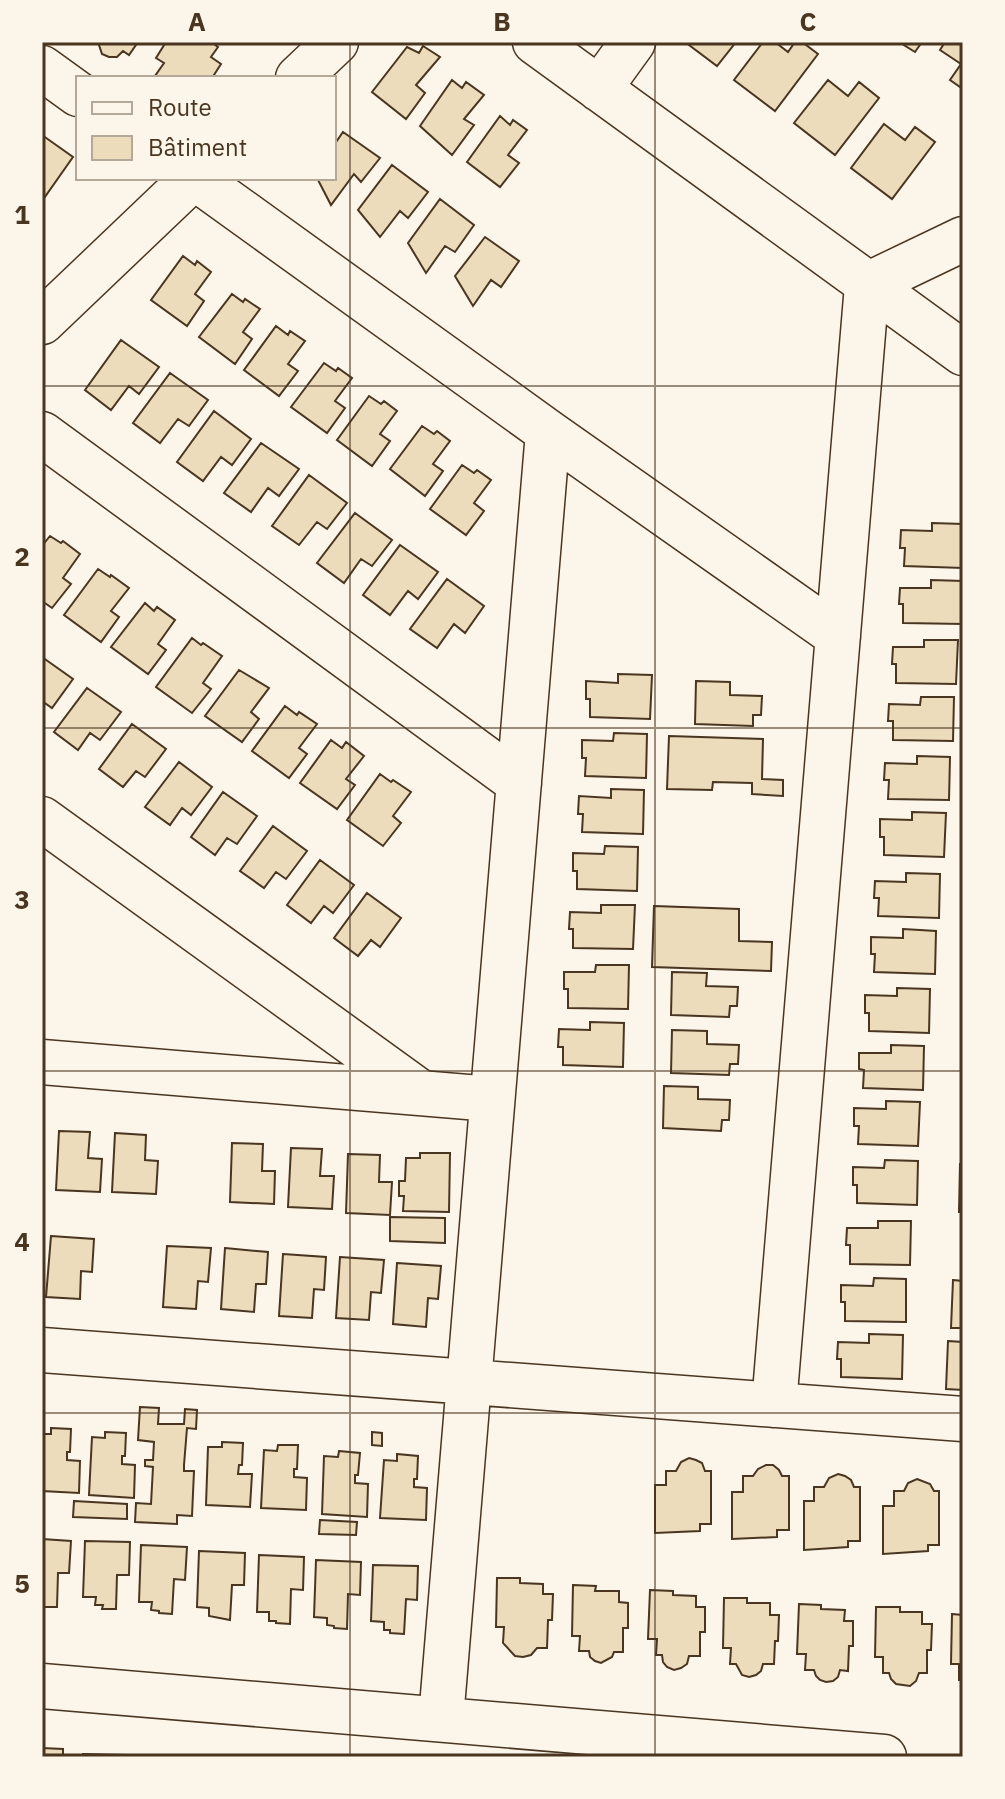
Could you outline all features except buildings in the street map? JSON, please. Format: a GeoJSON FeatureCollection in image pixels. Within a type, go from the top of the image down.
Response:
{"type":"FeatureCollection","features":[{"type":"Feature","properties":{"kind":"street"},"geometry":{"type":"LineString","coordinates":[[300,76],[336,42]]}},
{"type":"Feature","properties":{"kind":"street"},"geometry":{"type":"LineString","coordinates":[[535,42],[963,353]]}},
{"type":"Feature","properties":{"kind":"street"},"geometry":{"type":"LineString","coordinates":[[599,89],[633,42]]}},
{"type":"Feature","properties":{"kind":"street"},"geometry":{"type":"LineString","coordinates":[[42,68],[76,93]]}},
{"type":"Feature","properties":{"kind":"street"},"geometry":{"type":"LineString","coordinates":[[42,322],[192,180]]}},
{"type":"Feature","properties":{"kind":"street"},"geometry":{"type":"LineString","coordinates":[[197,180],[838,636]]}},
{"type":"Feature","properties":{"kind":"street"},"geometry":{"type":"LineString","coordinates":[[867,285],[963,239]]}},
{"type":"Feature","properties":{"kind":"street"},"geometry":{"type":"LineString","coordinates":[[774,1405],[867,285]]}},
{"type":"Feature","properties":{"kind":"street"},"geometry":{"type":"LineString","coordinates":[[441,1719],[548,432]]}},
{"type":"Feature","properties":{"kind":"street"},"geometry":{"type":"LineString","coordinates":[[42,434],[519,783]]}},
{"type":"Feature","properties":{"kind":"street"},"geometry":{"type":"LineString","coordinates":[[42,819],[420,1092]]}},
{"type":"Feature","properties":{"kind":"street"},"geometry":{"type":"LineString","coordinates":[[42,1062],[492,1099]]}},
{"type":"Feature","properties":{"kind":"street"},"geometry":{"type":"LineString","coordinates":[[42,1350],[963,1419]]}},
{"type":"Feature","properties":{"kind":"street"},"geometry":{"type":"LineString","coordinates":[[42,1686],[441,1719],[739,1751],[884,1757]]}}]}
